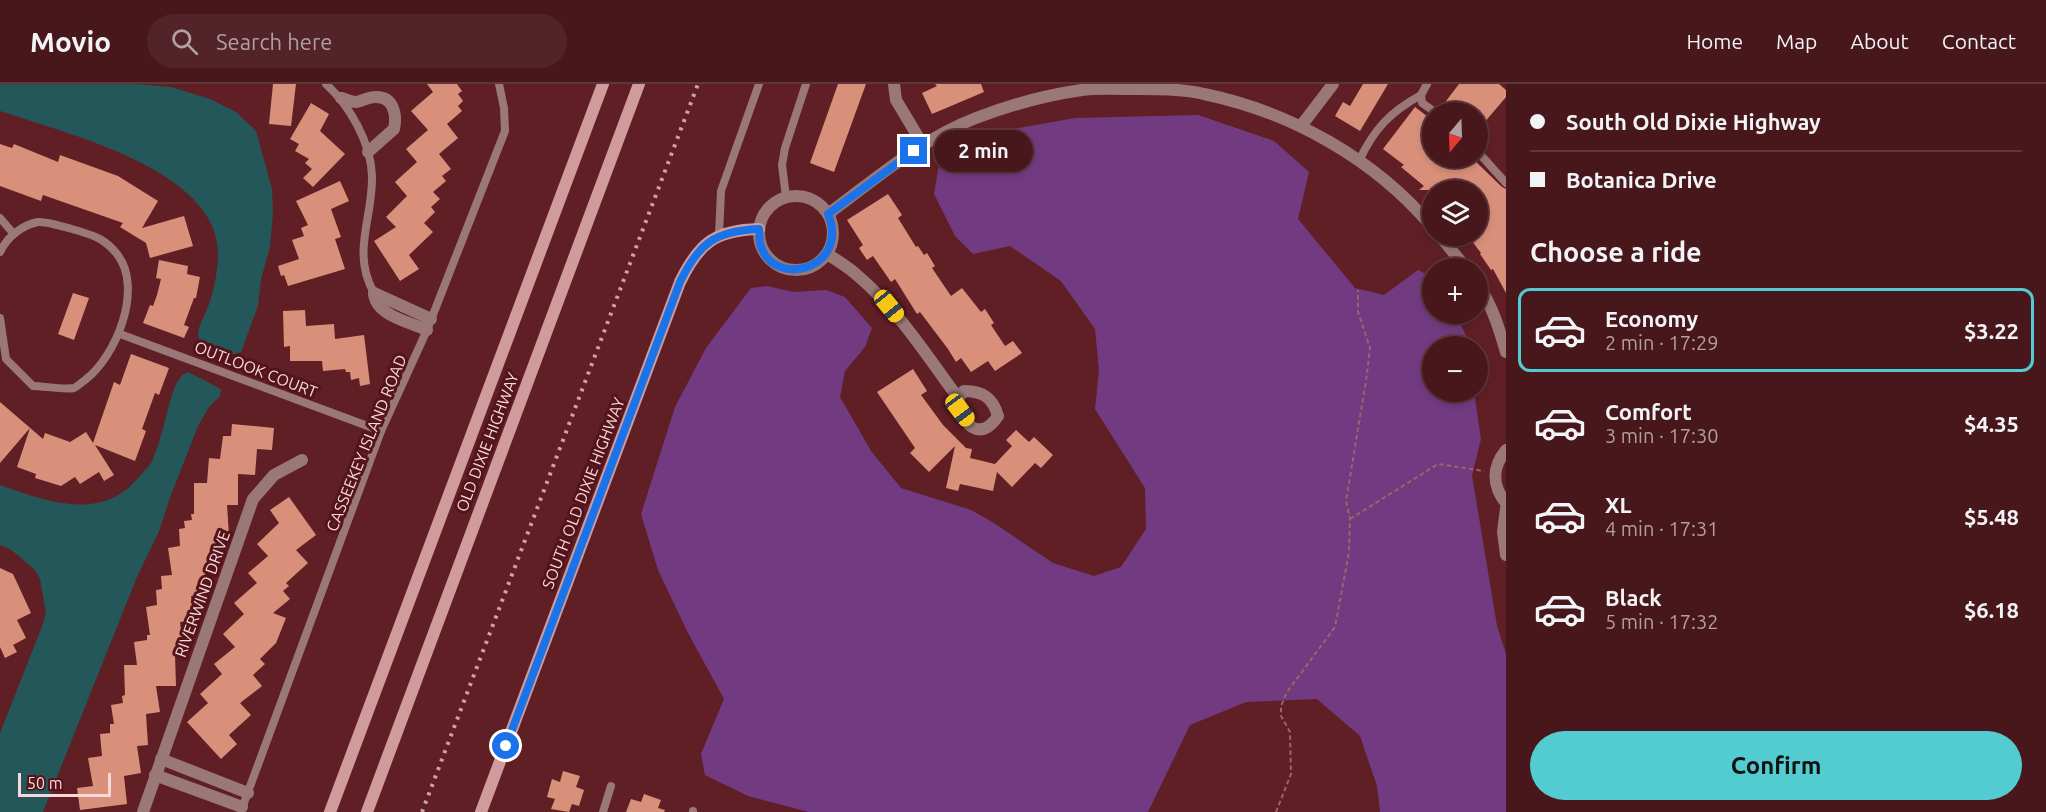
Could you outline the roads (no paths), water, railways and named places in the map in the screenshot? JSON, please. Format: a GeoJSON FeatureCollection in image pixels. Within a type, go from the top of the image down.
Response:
{"type":"FeatureCollection","features":[{"type":"Feature","properties":{"kind":"main road","name":"OLD DIXIE HIGHWAY"},"geometry":{"type":"LineString","coordinates":[[330,812],[603,84]]}},
{"type":"Feature","properties":{"kind":"main road","name":"OLD DIXIE HIGHWAY"},"geometry":{"type":"LineString","coordinates":[[367,812],[639,84]]}},
{"type":"Feature","properties":{"kind":"main road"},"geometry":{"type":"LineString","coordinates":[[719,234],[743,229],[759,229]]}},
{"type":"Feature","properties":{"kind":"main road","name":"SOUTH OLD DIXIE HIGHWAY"},"geometry":{"type":"LineString","coordinates":[[481,812],[680,282],[692,257],[719,234]]}},
{"type":"Feature","properties":{"kind":"street"},"geometry":{"type":"LineString","coordinates":[[894,84],[896,100],[923,145]]}},
{"type":"Feature","properties":{"kind":"street"},"geometry":{"type":"LineString","coordinates":[[1301,126],[1333,84]]}},
{"type":"Feature","properties":{"kind":"street"},"geometry":{"type":"LineString","coordinates":[[828,214],[923,145],[975,118],[1031,100],[1083,90],[1148,86],[1205,89],[1301,126],[1328,140],[1375,172],[1422,214]]}},
{"type":"Feature","properties":{"kind":"street"},"geometry":{"type":"LineString","coordinates":[[341,98],[356,102],[378,96],[386,99],[393,106],[397,115],[394,129],[368,152]]}},
{"type":"Feature","properties":{"kind":"street"},"geometry":{"type":"LineString","coordinates":[[786,197],[805,197],[818,203],[828,214],[833,232],[831,244],[827,254],[815,265],[803,269],[790,269],[778,265],[760,244],[759,229],[762,217],[770,207],[786,197]]}},
{"type":"Feature","properties":{"kind":"street"},"geometry":{"type":"LineString","coordinates":[[1448,246],[1458,258]]}},
{"type":"Feature","properties":{"kind":"street"},"geometry":{"type":"LineString","coordinates":[[827,254],[856,274],[889,306],[958,398]]}},
{"type":"Feature","properties":{"kind":"street"},"geometry":{"type":"LineString","coordinates":[[374,293],[375,301],[384,312],[429,324]]}},
{"type":"Feature","properties":{"kind":"street"},"geometry":{"type":"LineString","coordinates":[[1488,300],[1502,323],[1506,352]]}},
{"type":"Feature","properties":{"kind":"street"},"geometry":{"type":"LineString","coordinates":[[1506,450],[1498,462],[1495,474],[1495,484],[1506,503]]}},
{"type":"Feature","properties":{"kind":"street","name":"RIVERWIND DRIVE"},"geometry":{"type":"LineString","coordinates":[[143,812],[253,499],[274,475],[302,460]]}},
{"type":"Feature","properties":{"kind":"street"},"geometry":{"type":"LineString","coordinates":[[1506,508],[1503,532],[1506,555]]}},
{"type":"Feature","properties":{"kind":"street"},"geometry":{"type":"LineString","coordinates":[[161,759],[248,793]]}},
{"type":"Feature","properties":{"kind":"street"},"geometry":{"type":"LineString","coordinates":[[155,775],[241,809]]}},
{"type":"Feature","properties":{"kind":"lane"},"geometry":{"type":"LineString","coordinates":[[326,84],[341,98],[368,152],[372,176],[362,256],[367,280],[374,293]]}},
{"type":"Feature","properties":{"kind":"lane","name":"CASSEEKEY ISLAND ROAD"},"geometry":{"type":"LineString","coordinates":[[241,809],[381,431],[429,324],[505,131],[504,108],[499,84]]}},
{"type":"Feature","properties":{"kind":"lane"},"geometry":{"type":"LineString","coordinates":[[719,234],[721,191],[759,84]]}},
{"type":"Feature","properties":{"kind":"lane"},"geometry":{"type":"LineString","coordinates":[[786,197],[782,165],[785,148],[806,84]]}},
{"type":"Feature","properties":{"kind":"lane"},"geometry":{"type":"LineString","coordinates":[[1359,161],[1380,125],[1405,104],[1421,95],[1427,84]]}},
{"type":"Feature","properties":{"kind":"lane"},"geometry":{"type":"LineString","coordinates":[[1421,95],[1422,103]]}},
{"type":"Feature","properties":{"kind":"lane"},"geometry":{"type":"LineString","coordinates":[[1488,163],[1506,183]]}},
{"type":"Feature","properties":{"kind":"lane"},"geometry":{"type":"LineString","coordinates":[[0,218],[13,233]]}},
{"type":"Feature","properties":{"kind":"lane"},"geometry":{"type":"LineString","coordinates":[[0,252],[13,233],[39,222],[57,224],[100,239],[118,254],[128,278],[127,301],[120,334],[95,372],[74,388],[33,386],[6,359],[0,318]]}},
{"type":"Feature","properties":{"kind":"lane","name":"OUTLOOK COURT"},"geometry":{"type":"LineString","coordinates":[[120,334],[381,431]]}},
{"type":"Feature","properties":{"kind":"lane"},"geometry":{"type":"LineString","coordinates":[[603,812],[611,786]]}},
{"type":"Feature","properties":{"kind":"water"},"geometry":{"type":"Polygon","coordinates":[[[0,84],[135,84],[171,87],[210,99],[236,112],[256,131],[272,189],[273,213],[270,247],[261,279],[258,306],[241,352],[230,355],[216,353],[202,346],[199,339],[198,333],[214,287],[218,253],[211,224],[193,198],[166,177],[133,159],[97,143],[0,111],[0,84]]]}},
{"type":"Feature","properties":{"kind":"water"},"geometry":{"type":"Polygon","coordinates":[[[188,372],[221,389],[220,396],[209,407],[198,426],[160,529],[137,577],[43,812],[0,812],[0,733],[46,613],[40,579],[35,570],[10,549],[0,545],[0,485],[35,497],[72,504],[90,504],[107,500],[123,492],[152,461],[175,386],[182,375],[188,372]]]}},
{"type":"Feature","properties":{"kind":"railway"},"geometry":{"type":"LineString","coordinates":[[422,812],[698,84]]}}]}
